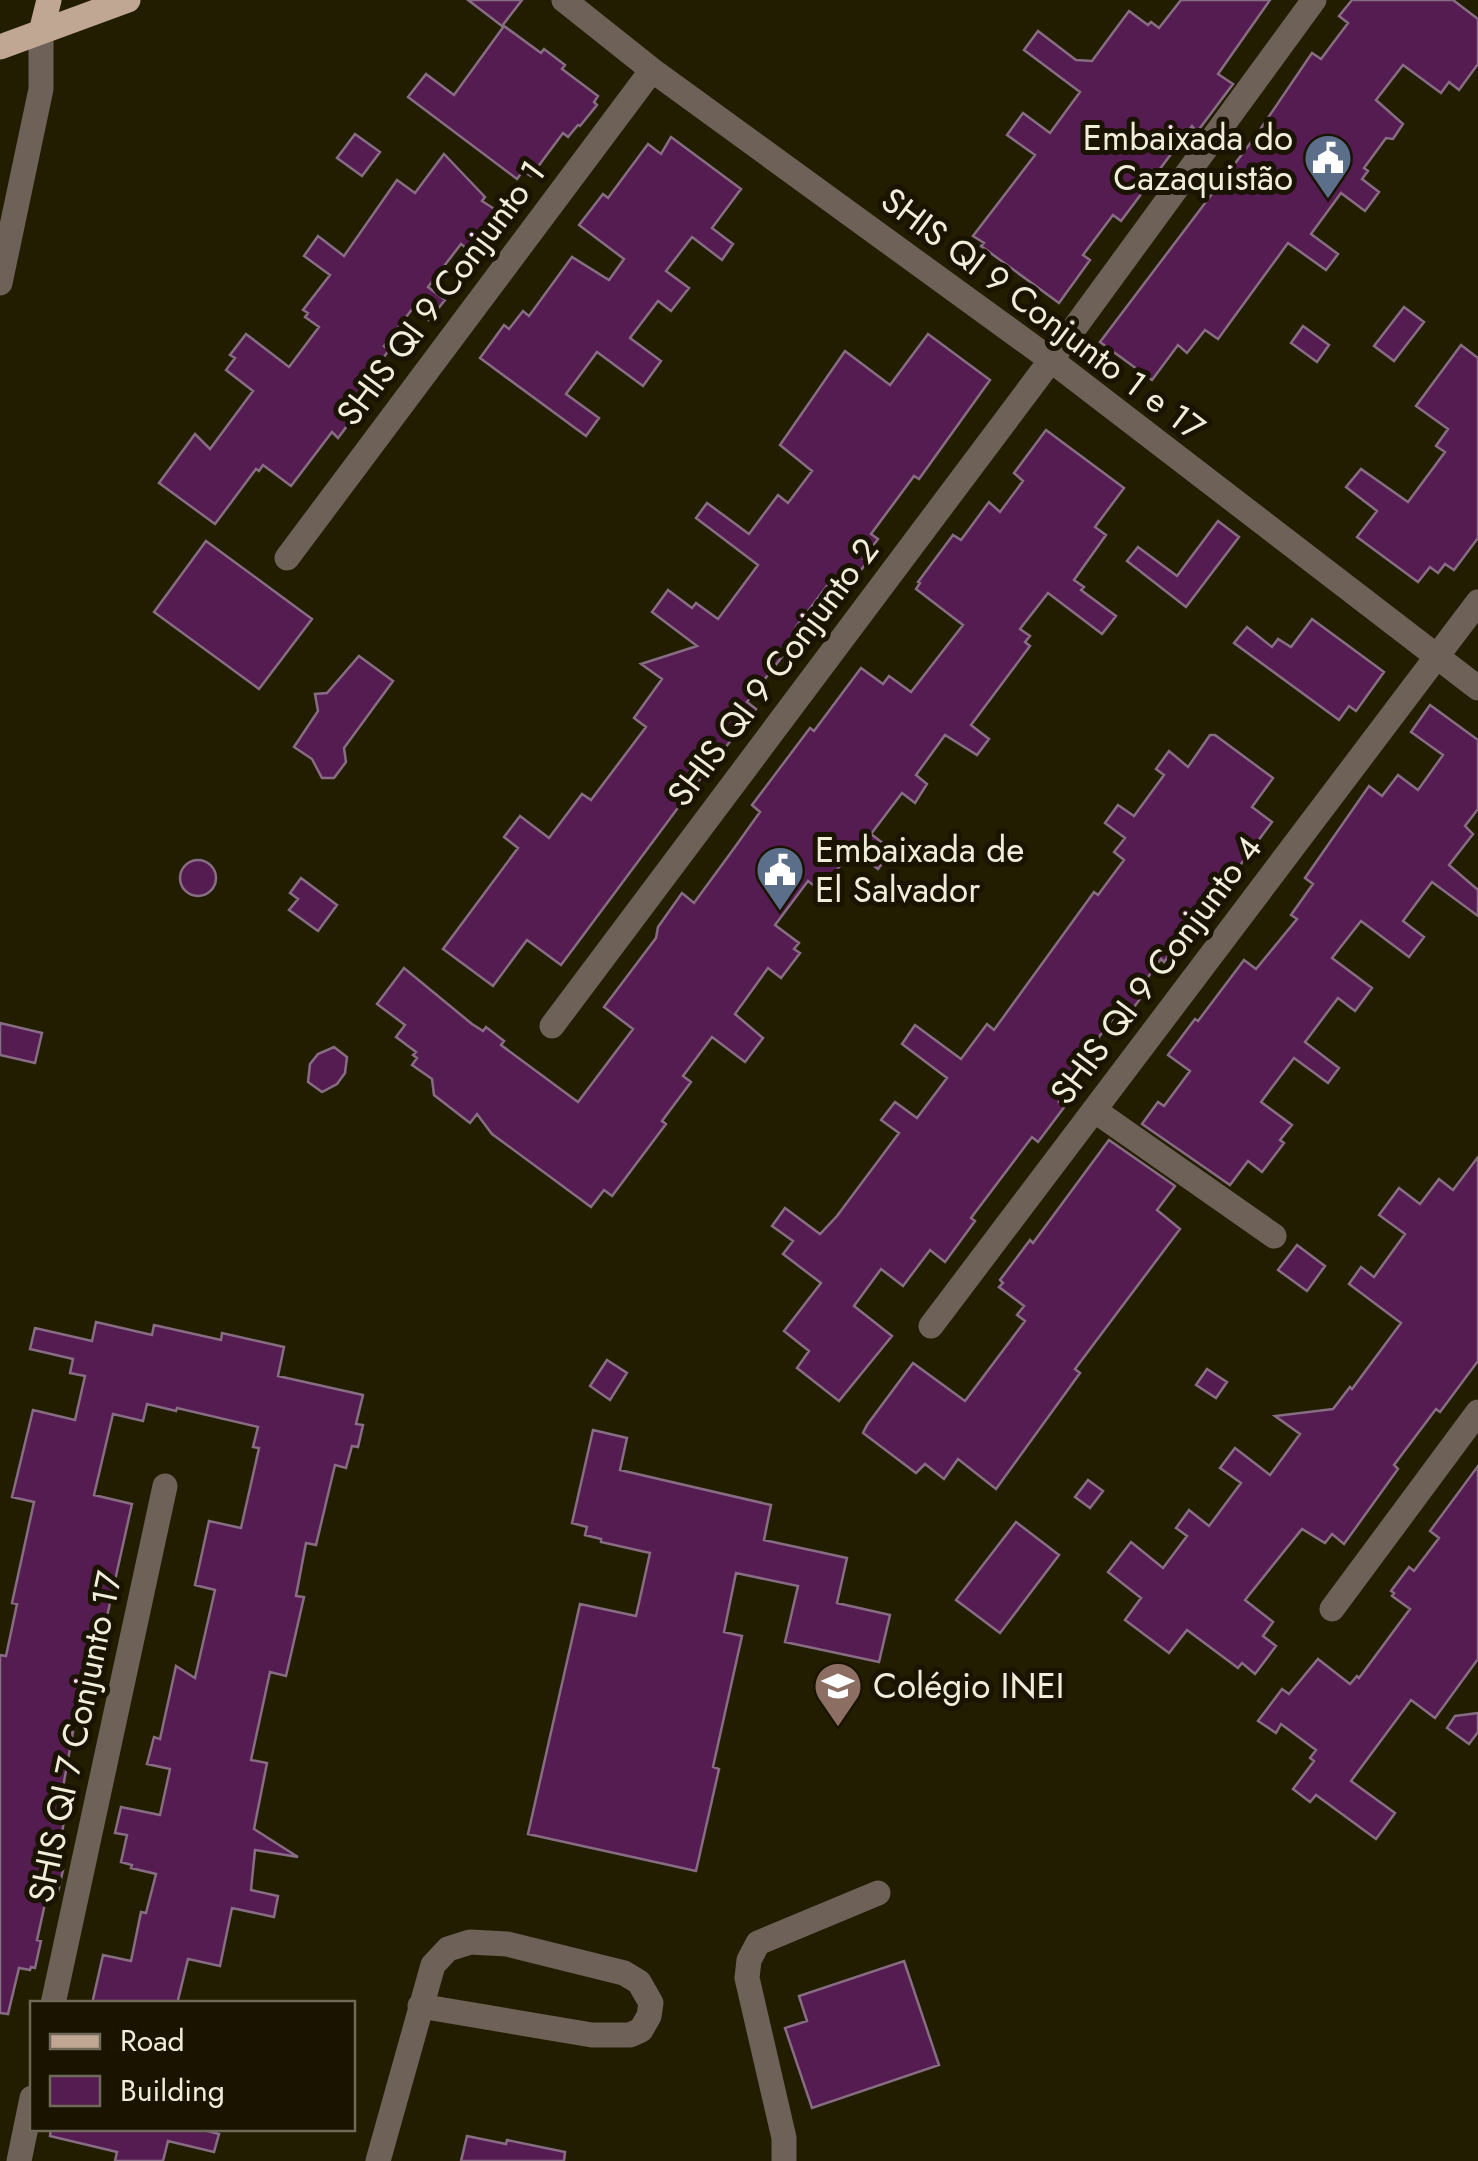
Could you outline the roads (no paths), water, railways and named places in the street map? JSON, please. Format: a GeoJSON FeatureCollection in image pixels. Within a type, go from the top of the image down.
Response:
{"type":"FeatureCollection","features":[{"type":"Feature","properties":{"kind":"main road"},"geometry":{"type":"LineString","coordinates":[[41,32],[49,0]]}},
{"type":"Feature","properties":{"kind":"main road"},"geometry":{"type":"LineString","coordinates":[[0,47],[117,2]]}},
{"type":"Feature","properties":{"kind":"street","name":"SHIS QI 9 Conjunto 1 e 17"},"geometry":{"type":"LineString","coordinates":[[564,0],[652,70],[1051,360],[1478,688]]}},
{"type":"Feature","properties":{"kind":"street","name":"SHIS QI 9 Conjunto 2"},"geometry":{"type":"LineString","coordinates":[[552,1026],[1051,360],[1314,0]]}},
{"type":"Feature","properties":{"kind":"street"},"geometry":{"type":"LineString","coordinates":[[0,283],[40,89],[41,32]]}},
{"type":"Feature","properties":{"kind":"street","name":"SHIS QI 9 Conjunto 1"},"geometry":{"type":"LineString","coordinates":[[287,558],[652,70]]}},
{"type":"Feature","properties":{"kind":"street","name":"SHIS QI 9 Conjunto 4"},"geometry":{"type":"LineString","coordinates":[[931,1326],[1478,602]]}},
{"type":"Feature","properties":{"kind":"street"},"geometry":{"type":"LineString","coordinates":[[1094,1110],[1274,1236]]}},
{"type":"Feature","properties":{"kind":"street"},"geometry":{"type":"LineString","coordinates":[[1332,1609],[1478,1412]]}},
{"type":"Feature","properties":{"kind":"street","name":"SHIS QI 7 Conjunto 17"},"geometry":{"type":"LineString","coordinates":[[54,2001],[164,1486]]}},
{"type":"Feature","properties":{"kind":"street"},"geometry":{"type":"LineString","coordinates":[[784,2161],[784,2138],[748,1978],[749,1960],[758,1944],[878,1893]]}},
{"type":"Feature","properties":{"kind":"street"},"geometry":{"type":"LineString","coordinates":[[378,2161],[420,2006],[433,1965],[448,1949],[470,1942],[506,1944],[624,1974],[639,1982],[650,2003],[650,2016],[641,2030],[630,2036],[592,2035],[420,2006]]}},
{"type":"Feature","properties":{"kind":"street"},"geometry":{"type":"LineString","coordinates":[[19,2161],[30,2108]]}},
{"type":"Feature","properties":{"kind":"place","name":"Embaixada do Cazaquistão"},"geometry":{"type":"Point","coordinates":[1328,200]}},
{"type":"Feature","properties":{"kind":"place","name":"Embaixada de El Salvador"},"geometry":{"type":"Point","coordinates":[780,912]}},
{"type":"Feature","properties":{"kind":"place","name":"Colégio INEI"},"geometry":{"type":"Point","coordinates":[838,1728]}}]}
